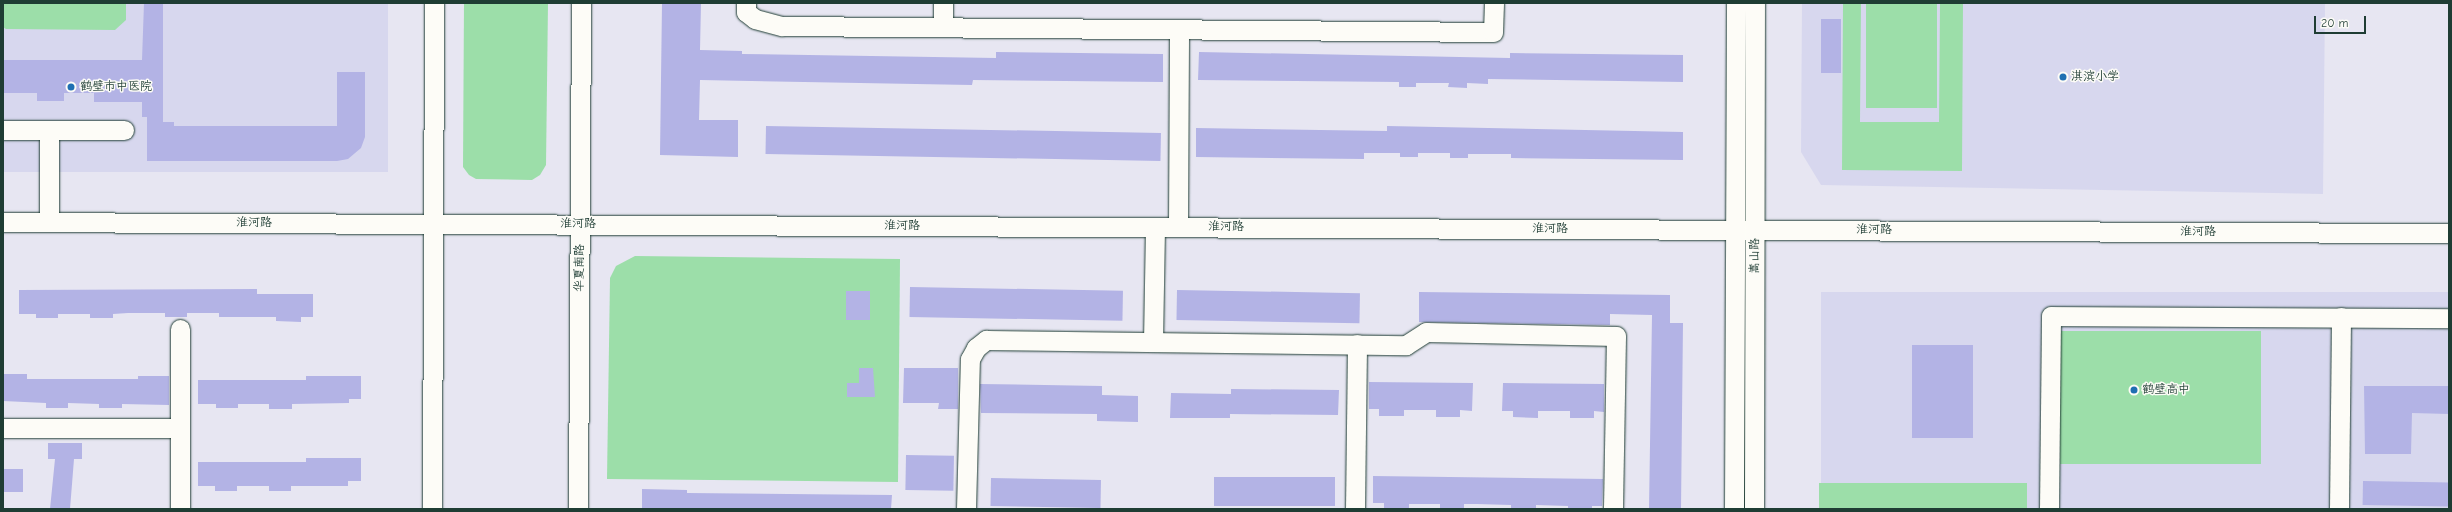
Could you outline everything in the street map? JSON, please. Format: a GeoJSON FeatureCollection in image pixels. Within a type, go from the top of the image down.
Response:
{"type":"FeatureCollection","features":[{"type":"Feature","properties":{"kind":"street"},"geometry":{"type":"LineString","coordinates":[[432,509],[434,3]]}},
{"type":"Feature","properties":{"kind":"street","name":"华夏南路"},"geometry":{"type":"LineString","coordinates":[[578,509],[581,3]]}},
{"type":"Feature","properties":{"kind":"street"},"geometry":{"type":"LineString","coordinates":[[746,3],[746,12],[755,19],[782,26],[1493,32],[1494,3]]}},
{"type":"Feature","properties":{"kind":"street"},"geometry":{"type":"LineString","coordinates":[[943,3],[943,27]]}},
{"type":"Feature","properties":{"kind":"street","name":"嵩山路"},"geometry":{"type":"LineString","coordinates":[[1734,509],[1736,3]]}},
{"type":"Feature","properties":{"kind":"street","name":"嵩山路"},"geometry":{"type":"LineString","coordinates":[[1754,509],[1756,3]]}},
{"type":"Feature","properties":{"kind":"street"},"geometry":{"type":"LineString","coordinates":[[1178,227],[1179,29]]}},
{"type":"Feature","properties":{"kind":"street"},"geometry":{"type":"LineString","coordinates":[[3,130],[124,130]]}},
{"type":"Feature","properties":{"kind":"street"},"geometry":{"type":"LineString","coordinates":[[49,130],[49,222]]}},
{"type":"Feature","properties":{"kind":"street","name":"淮河路"},"geometry":{"type":"LineString","coordinates":[[3,222],[2449,233]]}},
{"type":"Feature","properties":{"kind":"street"},"geometry":{"type":"LineString","coordinates":[[1153,342],[1154,227]]}},
{"type":"Feature","properties":{"kind":"street"},"geometry":{"type":"LineString","coordinates":[[2049,509],[2051,316],[2449,318]]}},
{"type":"Feature","properties":{"kind":"street"},"geometry":{"type":"LineString","coordinates":[[2339,509],[2340,317]]}},
{"type":"Feature","properties":{"kind":"street"},"geometry":{"type":"LineString","coordinates":[[180,329],[180,509]]}},
{"type":"Feature","properties":{"kind":"street"},"geometry":{"type":"LineString","coordinates":[[966,509],[970,359],[976,348],[986,340],[1406,345],[1426,332],[1616,336],[1613,509]]}},
{"type":"Feature","properties":{"kind":"street"},"geometry":{"type":"LineString","coordinates":[[1355,509],[1357,344]]}},
{"type":"Feature","properties":{"kind":"street"},"geometry":{"type":"LineString","coordinates":[[3,428],[180,428]]}},
{"type":"Feature","properties":{"kind":"shaded area"},"geometry":{"type":"Polygon","coordinates":[[[3,3],[388,3],[388,172],[3,172],[3,3]]]}},
{"type":"Feature","properties":{"kind":"shaded area","name":"淇滨小学"},"geometry":{"type":"Polygon","coordinates":[[[1802,3],[2325,3],[2323,194],[1821,185],[1801,152],[1802,3]]]}},
{"type":"Feature","properties":{"kind":"shaded area","name":"鹤壁高中"},"geometry":{"type":"Polygon","coordinates":[[[1821,292],[2449,292],[2449,509],[1821,509],[1821,292]]]}},
{"type":"Feature","properties":{"kind":"green space"},"geometry":{"type":"Polygon","coordinates":[[[3,3],[126,3],[126,20],[115,30],[6,29],[3,27],[3,3]]]}},
{"type":"Feature","properties":{"kind":"green space"},"geometry":{"type":"Polygon","coordinates":[[[464,3],[548,3],[546,165],[540,175],[532,180],[476,179],[469,175],[463,167],[464,3]]]}},
{"type":"Feature","properties":{"kind":"green space"},"geometry":{"type":"Polygon","coordinates":[[[1843,3],[1861,3],[1860,122],[1939,122],[1940,3],[1963,3],[1962,171],[1842,170],[1843,3]]]}},
{"type":"Feature","properties":{"kind":"green space"},"geometry":{"type":"Polygon","coordinates":[[[1866,3],[1937,3],[1937,108],[1866,108],[1866,3]]]}},
{"type":"Feature","properties":{"kind":"green space"},"geometry":{"type":"Polygon","coordinates":[[[635,256],[900,259],[898,482],[607,479],[610,278],[616,266],[635,256]]]}},
{"type":"Feature","properties":{"kind":"green space"},"geometry":{"type":"Polygon","coordinates":[[[2060,331],[2261,331],[2261,464],[2060,464],[2060,331]]]}},
{"type":"Feature","properties":{"kind":"green space"},"geometry":{"type":"Polygon","coordinates":[[[1819,483],[2027,483],[2027,509],[1819,509],[1819,483]]]}},
{"type":"Feature","properties":{"kind":"building"},"geometry":{"type":"Polygon","coordinates":[[[144,3],[163,3],[163,122],[174,122],[174,126],[337,126],[337,72],[365,72],[365,137],[361,148],[348,159],[337,161],[147,161],[147,117],[142,117],[142,102],[94,102],[94,93],[64,93],[64,101],[37,101],[37,93],[3,93],[3,60],[142,60],[144,3]]]}},
{"type":"Feature","properties":{"kind":"building"},"geometry":{"type":"Polygon","coordinates":[[[662,3],[701,3],[700,50],[742,51],[742,54],[996,58],[996,52],[1163,54],[1163,82],[973,80],[972,85],[700,80],[699,120],[738,120],[738,157],[660,155],[662,3]]]}},
{"type":"Feature","properties":{"kind":"building"},"geometry":{"type":"Polygon","coordinates":[[[1821,19],[1841,19],[1841,73],[1821,73],[1821,19]]]}},
{"type":"Feature","properties":{"kind":"building"},"geometry":{"type":"Polygon","coordinates":[[[1199,52],[1510,58],[1510,53],[1683,55],[1683,82],[1488,79],[1488,84],[1467,83],[1467,88],[1448,87],[1449,83],[1416,83],[1416,87],[1399,87],[1399,82],[1198,80],[1199,52]]]}},
{"type":"Feature","properties":{"kind":"building"},"geometry":{"type":"Polygon","coordinates":[[[766,126],[1161,133],[1160,161],[766,154],[766,126]]]}},
{"type":"Feature","properties":{"kind":"building"},"geometry":{"type":"Polygon","coordinates":[[[1387,126],[1683,132],[1683,160],[1511,158],[1511,154],[1468,154],[1468,158],[1450,158],[1450,153],[1418,153],[1418,157],[1400,157],[1400,153],[1364,153],[1364,159],[1196,157],[1196,128],[1387,131],[1387,126]]]}},
{"type":"Feature","properties":{"kind":"building"},"geometry":{"type":"Polygon","coordinates":[[[910,287],[1123,291],[1122,321],[909,317],[910,287]]]}},
{"type":"Feature","properties":{"kind":"building"},"geometry":{"type":"Polygon","coordinates":[[[257,289],[257,294],[313,294],[313,317],[301,317],[301,322],[276,321],[276,317],[219,317],[219,313],[187,313],[187,317],[165,317],[165,313],[128,313],[113,314],[113,318],[90,318],[90,314],[58,314],[58,318],[36,318],[36,314],[19,314],[19,290],[257,289]]]}},
{"type":"Feature","properties":{"kind":"building"},"geometry":{"type":"Polygon","coordinates":[[[1177,290],[1360,293],[1359,323],[1176,320],[1177,290]]]}},
{"type":"Feature","properties":{"kind":"building"},"geometry":{"type":"Polygon","coordinates":[[[846,291],[870,291],[870,320],[846,320],[846,291]]]}},
{"type":"Feature","properties":{"kind":"building"},"geometry":{"type":"Polygon","coordinates":[[[1419,292],[1670,295],[1670,323],[1683,323],[1681,509],[1649,509],[1652,315],[1610,314],[1610,325],[1419,322],[1419,292]]]}},
{"type":"Feature","properties":{"kind":"building"},"geometry":{"type":"Polygon","coordinates":[[[1912,345],[1973,345],[1973,438],[1912,438],[1912,345]]]}},
{"type":"Feature","properties":{"kind":"building"},"geometry":{"type":"Polygon","coordinates":[[[859,368],[873,368],[875,397],[847,397],[847,383],[859,383],[859,368]]]}},
{"type":"Feature","properties":{"kind":"building"},"geometry":{"type":"Polygon","coordinates":[[[904,368],[958,368],[958,409],[938,409],[939,403],[903,403],[904,368]]]}},
{"type":"Feature","properties":{"kind":"building"},"geometry":{"type":"Polygon","coordinates":[[[3,374],[27,374],[27,379],[138,379],[138,376],[169,376],[169,405],[122,404],[122,408],[99,408],[99,404],[68,403],[68,408],[46,408],[46,403],[3,401],[3,374]]]}},
{"type":"Feature","properties":{"kind":"building"},"geometry":{"type":"Polygon","coordinates":[[[306,376],[361,376],[361,399],[349,399],[349,403],[292,404],[292,409],[269,409],[269,404],[238,404],[238,408],[216,408],[216,404],[198,404],[198,380],[306,380],[306,376]]]}},
{"type":"Feature","properties":{"kind":"building"},"geometry":{"type":"Polygon","coordinates":[[[1369,382],[1473,383],[1472,411],[1460,410],[1460,417],[1436,417],[1436,410],[1404,410],[1404,416],[1379,416],[1379,409],[1369,409],[1369,382]]]}},
{"type":"Feature","properties":{"kind":"building"},"geometry":{"type":"Polygon","coordinates":[[[1503,383],[1604,384],[1604,412],[1594,411],[1594,418],[1570,418],[1570,411],[1538,411],[1538,418],[1513,417],[1513,411],[1502,411],[1503,383]]]}},
{"type":"Feature","properties":{"kind":"building"},"geometry":{"type":"Polygon","coordinates":[[[980,384],[1102,386],[1102,395],[1138,396],[1138,422],[1097,421],[1097,414],[981,413],[980,384]]]}},
{"type":"Feature","properties":{"kind":"building"},"geometry":{"type":"Polygon","coordinates":[[[2364,386],[2449,386],[2449,414],[2412,413],[2411,454],[2365,454],[2364,386]]]}},
{"type":"Feature","properties":{"kind":"building"},"geometry":{"type":"Polygon","coordinates":[[[1231,389],[1339,390],[1338,415],[1230,414],[1230,418],[1170,418],[1171,393],[1231,394],[1231,389]]]}},
{"type":"Feature","properties":{"kind":"building"},"geometry":{"type":"Polygon","coordinates":[[[48,443],[82,443],[82,459],[74,459],[70,509],[50,509],[55,459],[48,459],[48,443]]]}},
{"type":"Feature","properties":{"kind":"building"},"geometry":{"type":"Polygon","coordinates":[[[906,455],[954,456],[953,491],[905,490],[906,455]]]}},
{"type":"Feature","properties":{"kind":"building"},"geometry":{"type":"Polygon","coordinates":[[[306,458],[361,458],[361,481],[348,481],[348,486],[291,486],[291,491],[269,491],[269,486],[237,486],[237,491],[215,491],[215,486],[198,486],[198,462],[306,462],[306,458]]]}},
{"type":"Feature","properties":{"kind":"building"},"geometry":{"type":"Polygon","coordinates":[[[3,469],[23,469],[23,492],[3,492],[3,469]]]}},
{"type":"Feature","properties":{"kind":"building"},"geometry":{"type":"Polygon","coordinates":[[[1373,476],[1603,479],[1602,506],[1592,506],[1592,509],[1568,509],[1568,506],[1536,505],[1536,509],[1511,509],[1511,505],[1464,504],[1464,509],[1440,509],[1440,504],[1409,504],[1409,509],[1384,509],[1384,503],[1373,503],[1373,476]]]}},
{"type":"Feature","properties":{"kind":"building"},"geometry":{"type":"Polygon","coordinates":[[[1214,477],[1335,477],[1335,506],[1214,506],[1214,477]]]}},
{"type":"Feature","properties":{"kind":"building"},"geometry":{"type":"Polygon","coordinates":[[[991,478],[1101,480],[1100,508],[991,506],[991,478]]]}},
{"type":"Feature","properties":{"kind":"building"},"geometry":{"type":"Polygon","coordinates":[[[2363,481],[2449,483],[2449,506],[2363,505],[2363,481]]]}},
{"type":"Feature","properties":{"kind":"building"},"geometry":{"type":"Polygon","coordinates":[[[642,489],[687,490],[687,493],[892,495],[891,509],[642,509],[642,489]]]}},
{"type":"Feature","properties":{"kind":"place","name":"淇滨小学"},"geometry":{"type":"Point","coordinates":[2063,77]}},
{"type":"Feature","properties":{"kind":"place","name":"鹤壁市中医院"},"geometry":{"type":"Point","coordinates":[71,87]}},
{"type":"Feature","properties":{"kind":"place","name":"鹤壁高中"},"geometry":{"type":"Point","coordinates":[2134,390]}}]}
